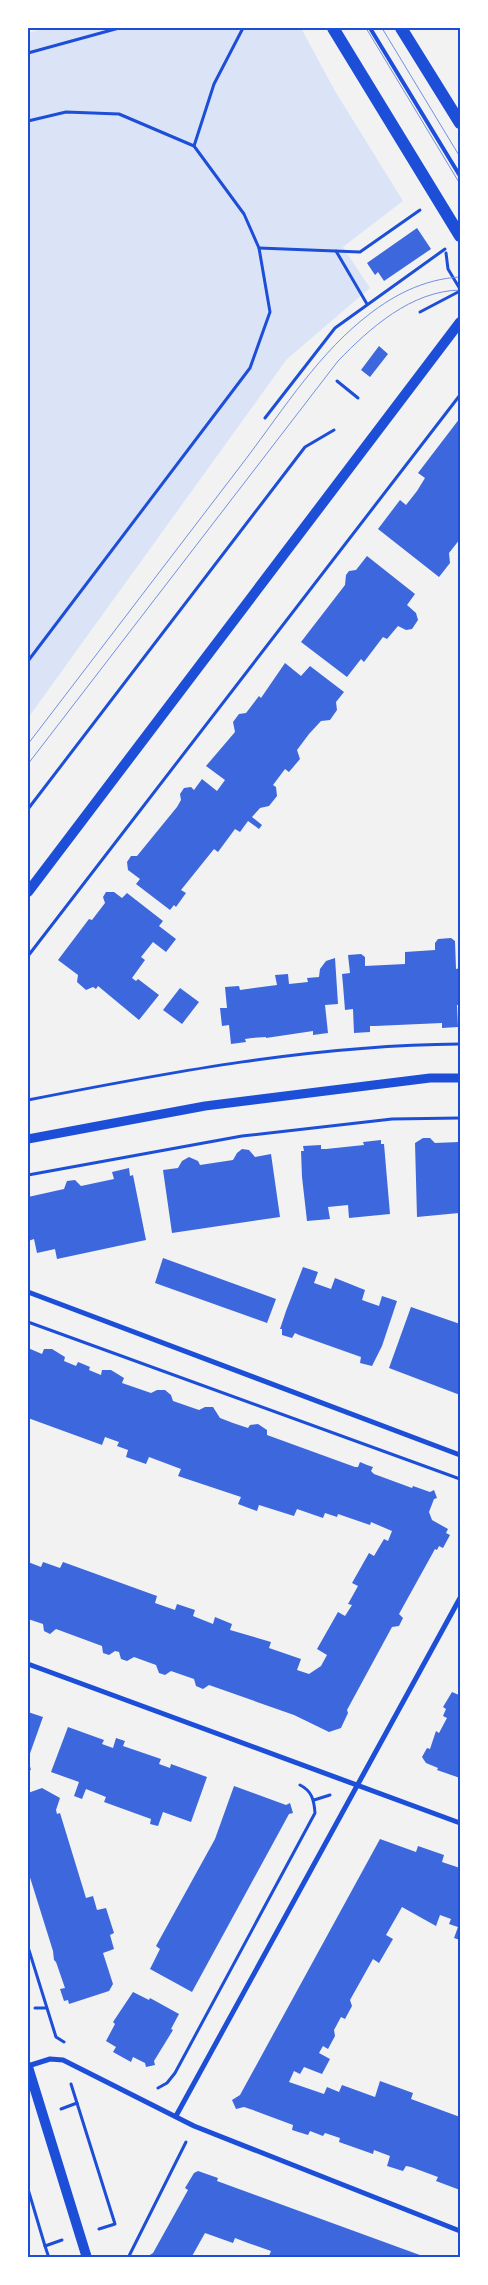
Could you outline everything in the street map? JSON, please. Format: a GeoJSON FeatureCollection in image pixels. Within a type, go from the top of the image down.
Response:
{"type":"FeatureCollection","features":[{"type":"Feature","properties":{"kind":"main road"},"geometry":{"type":"LineString","coordinates":[[333,28],[460,236]]}},
{"type":"Feature","properties":{"kind":"main road"},"geometry":{"type":"LineString","coordinates":[[401,28],[460,123]]}},
{"type":"Feature","properties":{"kind":"main road"},"geometry":{"type":"LineString","coordinates":[[28,892],[460,322]]}},
{"type":"Feature","properties":{"kind":"main road"},"geometry":{"type":"LineString","coordinates":[[28,2066],[87,2258]]}},
{"type":"Feature","properties":{"kind":"street"},"geometry":{"type":"LineString","coordinates":[[28,1139],[205,1106],[430,1078],[460,1078]]}},
{"type":"Feature","properties":{"kind":"street"},"geometry":{"type":"LineString","coordinates":[[28,1292],[460,1455]]}},
{"type":"Feature","properties":{"kind":"street"},"geometry":{"type":"LineString","coordinates":[[176,2116],[460,1598]]}},
{"type":"Feature","properties":{"kind":"street"},"geometry":{"type":"LineString","coordinates":[[28,1664],[460,1823]]}},
{"type":"Feature","properties":{"kind":"street"},"geometry":{"type":"LineString","coordinates":[[28,2066],[50,2059],[63,2060],[194,2126],[460,2230]]}},
{"type":"Feature","properties":{"kind":"lane"},"geometry":{"type":"LineString","coordinates":[[370,28],[460,176]]}},
{"type":"Feature","properties":{"kind":"path"},"geometry":{"type":"LineString","coordinates":[[28,53],[119,28]]}},
{"type":"Feature","properties":{"kind":"path"},"geometry":{"type":"LineString","coordinates":[[194,146],[214,84],[243,28]]}},
{"type":"Feature","properties":{"kind":"path"},"geometry":{"type":"LineString","coordinates":[[28,121],[66,112],[119,114],[194,146],[244,214],[259,248],[270,312],[250,368],[28,661]]}},
{"type":"Feature","properties":{"kind":"path"},"geometry":{"type":"LineString","coordinates":[[259,248],[360,252],[420,209]]}},
{"type":"Feature","properties":{"kind":"path"},"geometry":{"type":"LineString","coordinates":[[266,418],[336,328],[445,249],[448,269],[460,290],[420,312]]}},
{"type":"Feature","properties":{"kind":"path"},"geometry":{"type":"LineString","coordinates":[[336,251],[367,304]]}},
{"type":"Feature","properties":{"kind":"path"},"geometry":{"type":"LineString","coordinates":[[337,381],[358,398]]}},
{"type":"Feature","properties":{"kind":"path"},"geometry":{"type":"LineString","coordinates":[[28,956],[460,395]]}},
{"type":"Feature","properties":{"kind":"path"},"geometry":{"type":"LineString","coordinates":[[28,808],[305,447],[334,430]]}},
{"type":"Feature","properties":{"kind":"path"},"geometry":{"type":"LineString","coordinates":[[28,1100],[168,1073],[248,1061],[344,1050],[460,1044]]}},
{"type":"Feature","properties":{"kind":"path"},"geometry":{"type":"LineString","coordinates":[[28,1175],[242,1136],[392,1119],[460,1118]]}},
{"type":"Feature","properties":{"kind":"path"},"geometry":{"type":"LineString","coordinates":[[28,1322],[460,1479]]}},
{"type":"Feature","properties":{"kind":"path"},"geometry":{"type":"LineString","coordinates":[[153,2088],[159,2088],[167,2083],[175,2073],[315,1813],[314,1800],[308,1789],[299,1785]]}},
{"type":"Feature","properties":{"kind":"path"},"geometry":{"type":"LineString","coordinates":[[28,1947],[56,2037],[72,2047]]}},
{"type":"Feature","properties":{"kind":"path"},"geometry":{"type":"LineString","coordinates":[[35,2008],[46,2008]]}},
{"type":"Feature","properties":{"kind":"path"},"geometry":{"type":"LineString","coordinates":[[128,2258],[194,2126]]}},
{"type":"Feature","properties":{"kind":"path"},"geometry":{"type":"LineString","coordinates":[[45,2246],[49,2258]]}},
{"type":"Feature","properties":{"kind":"shaded area"},"geometry":{"type":"Polygon","coordinates":[[[46,28],[301,28],[335,91],[403,201],[343,247],[370,288],[287,359],[28,718],[28,33],[46,28]]]}},
{"type":"Feature","properties":{"kind":"building"},"geometry":{"type":"Polygon","coordinates":[[[417,228],[431,249],[384,281],[378,272],[375,275],[367,263],[417,228]]]}},
{"type":"Feature","properties":{"kind":"building"},"geometry":{"type":"Polygon","coordinates":[[[379,346],[388,354],[370,377],[361,370],[379,346]]]}},
{"type":"Feature","properties":{"kind":"building"},"geometry":{"type":"Polygon","coordinates":[[[460,418],[460,539],[449,553],[450,563],[439,577],[378,529],[400,500],[406,505],[417,491],[425,478],[418,473],[460,418]]]}},
{"type":"Feature","properties":{"kind":"building"},"geometry":{"type":"Polygon","coordinates":[[[367,556],[415,594],[407,605],[416,613],[418,620],[412,629],[406,630],[398,626],[387,639],[383,637],[364,662],[361,659],[347,677],[301,642],[345,585],[346,575],[349,571],[356,570],[367,556]]]}},
{"type":"Feature","properties":{"kind":"building"},"geometry":{"type":"Polygon","coordinates":[[[285,663],[301,676],[310,666],[344,692],[336,702],[337,710],[330,720],[321,721],[309,734],[297,750],[300,759],[289,772],[285,769],[273,785],[276,787],[277,796],[269,806],[260,808],[252,817],[262,825],[259,829],[248,821],[240,832],[235,829],[218,852],[214,849],[181,890],[186,893],[176,907],[174,905],[170,910],[136,884],[140,879],[128,870],[127,862],[131,856],[137,856],[177,807],[181,800],[180,794],[184,788],[191,787],[194,790],[202,779],[217,791],[225,780],[206,766],[235,732],[233,722],[239,714],[246,713],[259,696],[261,698],[285,663]]]}},
{"type":"Feature","properties":{"kind":"building"},"geometry":{"type":"Polygon","coordinates":[[[106,892],[114,892],[122,898],[127,893],[163,921],[159,926],[176,939],[166,952],[153,942],[141,957],[145,960],[132,978],[136,981],[138,979],[159,995],[139,1020],[98,986],[96,989],[93,987],[86,990],[77,982],[78,975],[58,960],[89,919],[92,920],[105,903],[103,897],[106,892]]]}},
{"type":"Feature","properties":{"kind":"building"},"geometry":{"type":"Polygon","coordinates":[[[451,938],[455,941],[456,969],[460,968],[460,1005],[457,1005],[458,1027],[442,1028],[442,1023],[370,1026],[370,1032],[354,1033],[353,1009],[345,1010],[342,974],[350,973],[348,955],[361,954],[365,957],[365,966],[405,964],[405,952],[435,950],[435,943],[438,939],[451,938]]]}},
{"type":"Feature","properties":{"kind":"building"},"geometry":{"type":"Polygon","coordinates":[[[335,958],[338,1004],[325,1005],[328,1033],[313,1035],[313,1031],[245,1039],[246,1042],[231,1044],[229,1025],[222,1026],[220,1008],[227,1008],[225,987],[239,986],[240,990],[277,985],[275,975],[288,974],[289,984],[308,982],[307,978],[319,977],[320,969],[326,961],[335,958]]]}},
{"type":"Feature","properties":{"kind":"building"},"geometry":{"type":"Polygon","coordinates":[[[180,988],[199,1002],[182,1024],[163,1010],[180,988]]]}},
{"type":"Feature","properties":{"kind":"building"},"geometry":{"type":"Polygon","coordinates":[[[423,1138],[430,1138],[435,1143],[459,1142],[460,1139],[459,1213],[417,1217],[415,1143],[423,1138]]]}},
{"type":"Feature","properties":{"kind":"building"},"geometry":{"type":"Polygon","coordinates":[[[381,1140],[381,1144],[384,1144],[390,1214],[349,1218],[348,1205],[328,1207],[330,1219],[307,1221],[302,1177],[301,1151],[304,1151],[303,1146],[321,1145],[321,1149],[326,1149],[364,1145],[363,1142],[381,1140]]]}},
{"type":"Feature","properties":{"kind":"building"},"geometry":{"type":"Polygon","coordinates":[[[242,1149],[249,1150],[255,1157],[271,1154],[280,1217],[172,1233],[163,1170],[178,1168],[182,1161],[189,1157],[198,1161],[200,1165],[233,1160],[242,1149]]]}},
{"type":"Feature","properties":{"kind":"building"},"geometry":{"type":"Polygon","coordinates":[[[129,1168],[130,1176],[133,1175],[146,1240],[57,1259],[55,1249],[37,1253],[34,1239],[28,1241],[28,1197],[64,1189],[67,1181],[75,1180],[81,1186],[114,1179],[112,1172],[129,1168]]]}},
{"type":"Feature","properties":{"kind":"building"},"geometry":{"type":"Polygon","coordinates":[[[163,1258],[276,1299],[267,1323],[155,1283],[163,1258]]]}},
{"type":"Feature","properties":{"kind":"building"},"geometry":{"type":"Polygon","coordinates":[[[303,1267],[318,1272],[314,1283],[331,1289],[335,1278],[365,1290],[362,1300],[379,1306],[382,1296],[397,1301],[382,1346],[372,1366],[360,1363],[361,1357],[295,1333],[292,1338],[282,1335],[282,1329],[280,1329],[303,1267]]]}},
{"type":"Feature","properties":{"kind":"building"},"geometry":{"type":"Polygon","coordinates":[[[411,1307],[460,1324],[460,1395],[389,1368],[411,1307]]]}},
{"type":"Feature","properties":{"kind":"building"},"geometry":{"type":"Polygon","coordinates":[[[28,1348],[42,1354],[44,1349],[52,1349],[65,1357],[64,1361],[76,1366],[78,1362],[90,1367],[89,1370],[101,1375],[102,1370],[111,1370],[124,1378],[122,1383],[151,1393],[157,1390],[165,1390],[171,1395],[173,1401],[199,1410],[205,1407],[213,1407],[220,1418],[233,1423],[248,1428],[250,1425],[258,1424],[267,1430],[267,1435],[355,1467],[358,1467],[360,1462],[373,1467],[371,1471],[374,1474],[412,1488],[413,1486],[430,1492],[434,1490],[437,1498],[434,1499],[429,1512],[432,1520],[448,1529],[446,1533],[450,1535],[443,1548],[439,1546],[437,1550],[435,1549],[399,1614],[403,1618],[399,1626],[392,1627],[347,1710],[348,1713],[341,1728],[329,1732],[294,1715],[209,1685],[203,1689],[196,1686],[194,1679],[171,1671],[165,1675],[159,1673],[156,1665],[134,1657],[127,1661],[121,1659],[119,1652],[115,1651],[109,1655],[103,1653],[102,1646],[56,1629],[50,1634],[44,1631],[43,1624],[28,1619],[28,1562],[41,1567],[43,1562],[60,1568],[63,1562],[157,1596],[155,1603],[175,1610],[177,1604],[195,1610],[193,1616],[213,1624],[215,1617],[232,1624],[230,1630],[271,1642],[269,1648],[301,1659],[297,1670],[309,1674],[321,1666],[327,1655],[317,1649],[338,1612],[345,1616],[352,1605],[348,1604],[358,1586],[352,1583],[369,1553],[374,1556],[384,1539],[388,1541],[392,1531],[371,1522],[370,1525],[338,1514],[337,1517],[325,1513],[323,1518],[297,1509],[294,1516],[259,1505],[257,1511],[238,1504],[241,1497],[178,1476],[181,1469],[149,1457],[146,1464],[126,1457],[128,1450],[117,1446],[119,1442],[105,1437],[102,1445],[28,1418],[28,1348]]]}},
{"type":"Feature","properties":{"kind":"building"},"geometry":{"type":"Polygon","coordinates":[[[452,1692],[459,1695],[460,1693],[460,1778],[437,1770],[438,1768],[426,1763],[422,1757],[427,1748],[430,1749],[436,1731],[439,1733],[447,1718],[443,1716],[446,1709],[443,1707],[452,1692]]]}},
{"type":"Feature","properties":{"kind":"building"},"geometry":{"type":"Polygon","coordinates":[[[28,1712],[43,1717],[28,1759],[28,1712]]]}},
{"type":"Feature","properties":{"kind":"building"},"geometry":{"type":"Polygon","coordinates":[[[68,1727],[104,1740],[102,1744],[113,1748],[116,1738],[125,1741],[123,1746],[161,1759],[159,1764],[170,1768],[171,1764],[207,1777],[191,1822],[163,1812],[158,1826],[150,1824],[151,1819],[104,1802],[106,1797],[86,1789],[82,1799],[74,1796],[79,1782],[51,1772],[68,1727]]]}},
{"type":"Feature","properties":{"kind":"building"},"geometry":{"type":"Polygon","coordinates":[[[28,1759],[31,1770],[28,1771],[28,1759]]]}},
{"type":"Feature","properties":{"kind":"building"},"geometry":{"type":"Polygon","coordinates":[[[234,1786],[286,1805],[290,1803],[293,1813],[289,1814],[192,1992],[150,1969],[160,1949],[156,1946],[215,1839],[234,1786]]]}},
{"type":"Feature","properties":{"kind":"building"},"geometry":{"type":"Polygon","coordinates":[[[42,1788],[60,1798],[56,1810],[57,1814],[60,1813],[86,1898],[93,1896],[97,1910],[106,1908],[114,1933],[110,1935],[114,1949],[103,1953],[113,1984],[109,1991],[69,2004],[68,2000],[64,2001],[60,1989],[65,1988],[54,1960],[53,1951],[28,1871],[28,1793],[42,1788]]]}},
{"type":"Feature","properties":{"kind":"building"},"geometry":{"type":"Polygon","coordinates":[[[380,1839],[416,1852],[418,1846],[444,1855],[442,1862],[460,1868],[460,1940],[454,1938],[458,1927],[449,1924],[451,1919],[440,1915],[436,1926],[402,1907],[386,1935],[393,1939],[379,1963],[373,1959],[350,2000],[352,2006],[345,2019],[341,2017],[334,2030],[335,2036],[328,2049],[323,2046],[319,2053],[330,2059],[322,2074],[304,2067],[300,2074],[294,2071],[289,2082],[324,2094],[327,2087],[339,2092],[342,2085],[375,2097],[380,2081],[413,2093],[411,2099],[460,2117],[460,2190],[436,2181],[438,2177],[411,2167],[406,2166],[403,2171],[387,2166],[390,2156],[374,2150],[373,2154],[339,2142],[340,2138],[325,2133],[323,2136],[310,2131],[308,2135],[292,2130],[293,2125],[253,2110],[244,2107],[236,2109],[232,2100],[240,2095],[380,1839]]]}},
{"type":"Feature","properties":{"kind":"building"},"geometry":{"type":"Polygon","coordinates":[[[133,1992],[149,2000],[150,1998],[179,2014],[171,2029],[173,2030],[154,2061],[155,2065],[146,2067],[145,2063],[133,2057],[131,2062],[113,2052],[116,2047],[106,2041],[115,2024],[113,2022],[133,1992]]]}},
{"type":"Feature","properties":{"kind":"building"},"geometry":{"type":"Polygon","coordinates":[[[198,2171],[218,2178],[217,2181],[428,2258],[274,2258],[269,2256],[271,2251],[235,2238],[233,2243],[205,2233],[191,2258],[145,2258],[153,2253],[188,2190],[185,2188],[194,2173],[198,2171]]]}},
{"type":"Feature","properties":{"kind":"tram line"},"geometry":{"type":"LineString","coordinates":[[366,28],[460,184]]}},
{"type":"Feature","properties":{"kind":"tram line"},"geometry":{"type":"LineString","coordinates":[[382,28],[460,157]]}},
{"type":"Feature","properties":{"kind":"tram line"},"geometry":{"type":"LineString","coordinates":[[28,744],[296,391],[327,353],[362,320],[396,296],[433,281],[460,277]]}},
{"type":"Feature","properties":{"kind":"tram line"},"geometry":{"type":"LineString","coordinates":[[28,764],[338,361],[378,324],[408,304],[442,292],[460,290]]}}]}
